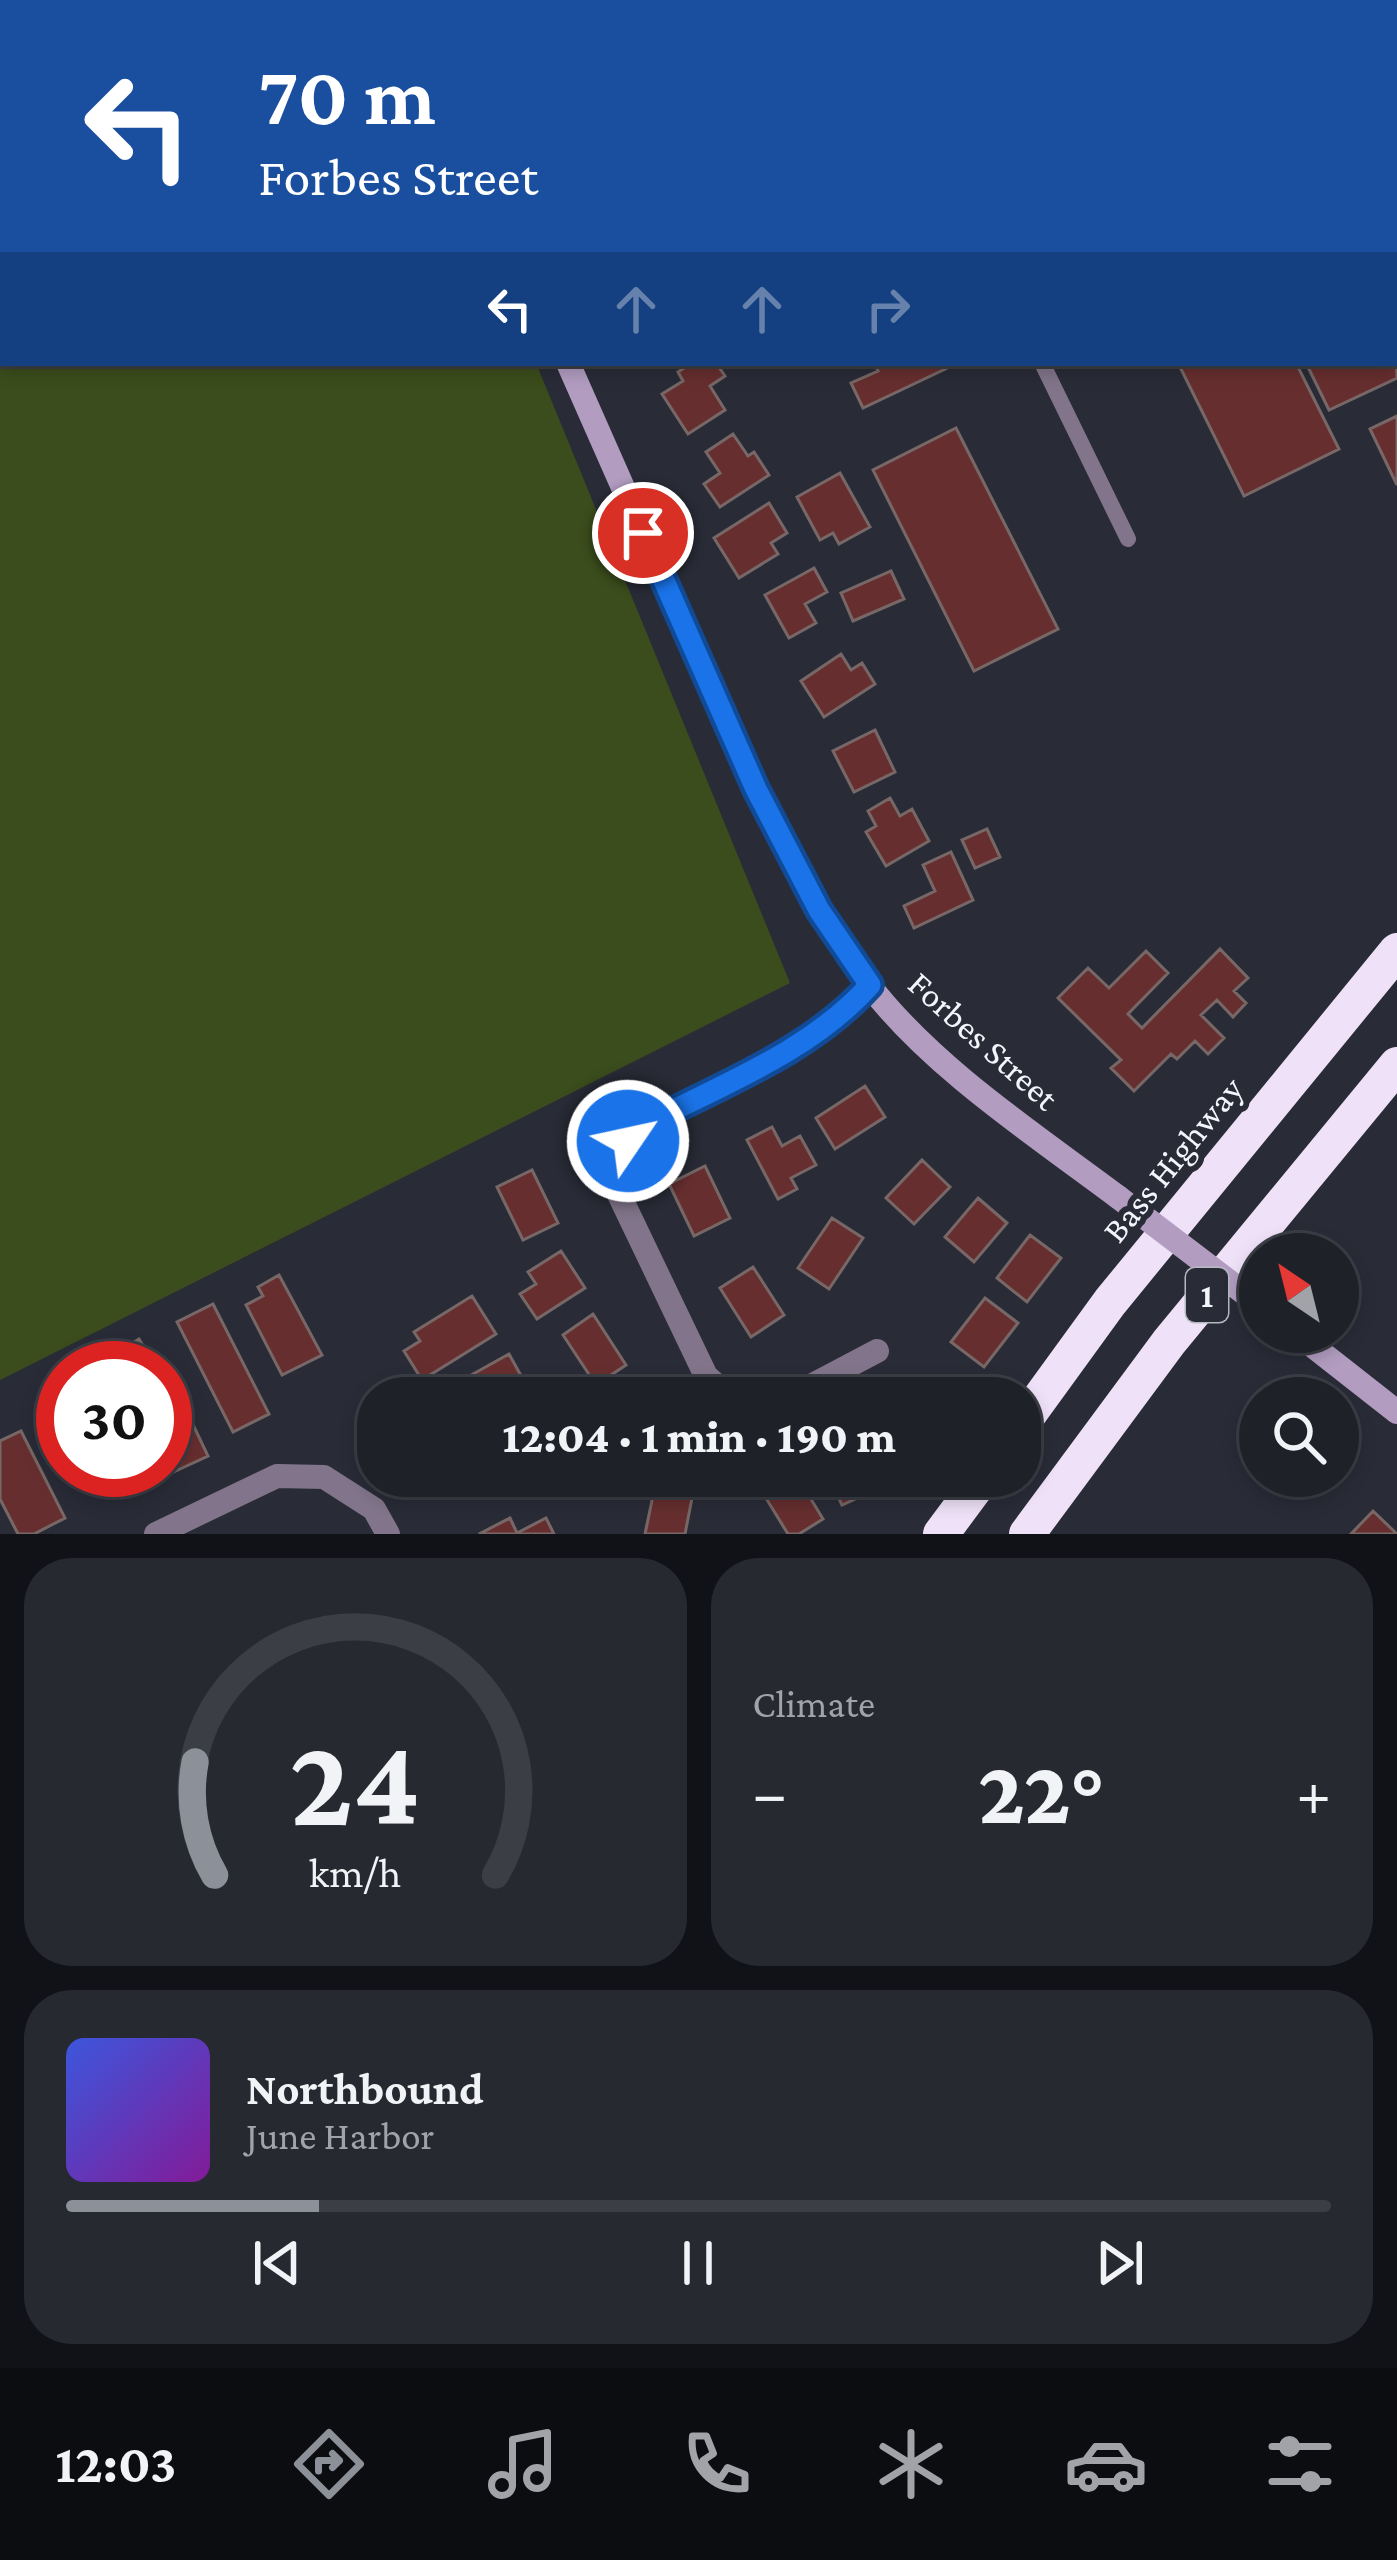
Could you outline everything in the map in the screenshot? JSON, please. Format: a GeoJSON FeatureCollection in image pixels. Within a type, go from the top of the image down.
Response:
{"type":"FeatureCollection","features":[{"type":"Feature","properties":{"kind":"highway","name":"Bass Highway"},"geometry":{"type":"LineString","coordinates":[[1041,1397],[1110,1301],[1397,951]]}},
{"type":"Feature","properties":{"kind":"highway","name":"1"},"geometry":{"type":"LineString","coordinates":[[1028,1534],[1169,1342],[1397,1065]]}},
{"type":"Feature","properties":{"kind":"highway"},"geometry":{"type":"LineString","coordinates":[[941,1534],[968,1497]]}},
{"type":"Feature","properties":{"kind":"street","name":"Forbes Street"},"geometry":{"type":"LineString","coordinates":[[569,366],[756,789],[819,910],[870,985],[921,1043],[1239,1289]]}},
{"type":"Feature","properties":{"kind":"street"},"geometry":{"type":"LineString","coordinates":[[707,1377],[615,1186],[616,1162],[646,1124],[810,1039],[870,985]]}},
{"type":"Feature","properties":{"kind":"street"},"geometry":{"type":"LineString","coordinates":[[828,1377],[877,1351]]}},
{"type":"Feature","properties":{"kind":"street"},"geometry":{"type":"LineString","coordinates":[[1322,1353],[1397,1412]]}},
{"type":"Feature","properties":{"kind":"street"},"geometry":{"type":"LineString","coordinates":[[156,1534],[277,1476],[324,1477],[374,1509],[388,1534]]}},
{"type":"Feature","properties":{"kind":"lane"},"geometry":{"type":"LineString","coordinates":[[1043,366],[1128,539]]}},
{"type":"Feature","properties":{"kind":"green space"},"geometry":{"type":"Polygon","coordinates":[[[0,366],[537,366],[790,983],[78,1341],[36,1341],[36,1362],[0,1380],[0,366]]]}},
{"type":"Feature","properties":{"kind":"building"},"geometry":{"type":"Polygon","coordinates":[[[687,366],[718,366],[725,376],[710,386],[725,410],[688,434],[662,394],[683,381],[678,372],[687,366]]]}},
{"type":"Feature","properties":{"kind":"building"},"geometry":{"type":"Polygon","coordinates":[[[876,366],[952,366],[863,408],[851,383],[878,371],[876,366]]]}},
{"type":"Feature","properties":{"kind":"building"},"geometry":{"type":"Polygon","coordinates":[[[1179,366],[1298,366],[1339,449],[1244,496],[1179,366]]]}},
{"type":"Feature","properties":{"kind":"building"},"geometry":{"type":"Polygon","coordinates":[[[1307,366],[1397,366],[1397,378],[1329,410],[1307,366]]]}},
{"type":"Feature","properties":{"kind":"building"},"geometry":{"type":"Polygon","coordinates":[[[1397,416],[1397,485],[1370,429],[1397,416]]]}},
{"type":"Feature","properties":{"kind":"building"},"geometry":{"type":"Polygon","coordinates":[[[956,428],[1058,629],[974,671],[873,470],[956,428]]]}},
{"type":"Feature","properties":{"kind":"building"},"geometry":{"type":"Polygon","coordinates":[[[733,434],[748,456],[754,452],[769,475],[720,507],[704,484],[720,473],[706,452],[733,434]]]}},
{"type":"Feature","properties":{"kind":"building"},"geometry":{"type":"Polygon","coordinates":[[[840,473],[870,527],[839,544],[833,533],[820,540],[797,497],[840,473]]]}},
{"type":"Feature","properties":{"kind":"building"},"geometry":{"type":"Polygon","coordinates":[[[769,503],[787,533],[771,543],[778,554],[739,578],[714,538],[769,503]]]}},
{"type":"Feature","properties":{"kind":"building"},"geometry":{"type":"Polygon","coordinates":[[[814,568],[827,592],[805,604],[816,623],[789,638],[765,595],[814,568]]]}},
{"type":"Feature","properties":{"kind":"building"},"geometry":{"type":"Polygon","coordinates":[[[891,571],[904,599],[853,621],[841,593],[891,571]]]}},
{"type":"Feature","properties":{"kind":"building"},"geometry":{"type":"Polygon","coordinates":[[[841,654],[851,670],[862,663],[875,684],[824,717],[801,681],[841,654]]]}},
{"type":"Feature","properties":{"kind":"building"},"geometry":{"type":"Polygon","coordinates":[[[875,730],[895,772],[854,792],[833,751],[875,730]]]}},
{"type":"Feature","properties":{"kind":"building"},"geometry":{"type":"Polygon","coordinates":[[[890,798],[900,816],[912,809],[929,841],[886,866],[866,832],[876,826],[868,811],[890,798]]]}},
{"type":"Feature","properties":{"kind":"building"},"geometry":{"type":"Polygon","coordinates":[[[987,829],[1000,857],[975,868],[962,840],[987,829]]]}},
{"type":"Feature","properties":{"kind":"building"},"geometry":{"type":"Polygon","coordinates":[[[951,852],[973,900],[914,928],[904,906],[935,891],[923,865],[951,852]]]}},
{"type":"Feature","properties":{"kind":"building"},"geometry":{"type":"Polygon","coordinates":[[[1220,949],[1248,978],[1234,991],[1246,1003],[1233,1017],[1217,1000],[1201,1015],[1224,1038],[1208,1054],[1195,1041],[1177,1059],[1171,1054],[1134,1091],[1111,1068],[1121,1060],[1058,998],[1088,968],[1109,988],[1146,951],[1168,973],[1128,1014],[1142,1028],[1220,949]]]}},
{"type":"Feature","properties":{"kind":"building"},"geometry":{"type":"Polygon","coordinates":[[[865,1086],[885,1117],[835,1149],[816,1118],[865,1086]]]}},
{"type":"Feature","properties":{"kind":"building"},"geometry":{"type":"Polygon","coordinates":[[[772,1127],[782,1146],[800,1136],[816,1165],[791,1178],[797,1189],[778,1199],[747,1140],[772,1127]]]}},
{"type":"Feature","properties":{"kind":"building"},"geometry":{"type":"Polygon","coordinates":[[[922,1160],[950,1187],[914,1224],[886,1198],[922,1160]]]}},
{"type":"Feature","properties":{"kind":"building"},"geometry":{"type":"Polygon","coordinates":[[[705,1166],[730,1218],[694,1236],[669,1184],[705,1166]]]}},
{"type":"Feature","properties":{"kind":"building"},"geometry":{"type":"Polygon","coordinates":[[[532,1170],[558,1223],[523,1240],[497,1187],[532,1170]]]}},
{"type":"Feature","properties":{"kind":"building"},"geometry":{"type":"Polygon","coordinates":[[[978,1198],[1007,1223],[974,1262],[945,1237],[978,1198]]]}},
{"type":"Feature","properties":{"kind":"building"},"geometry":{"type":"Polygon","coordinates":[[[832,1218],[863,1238],[829,1289],[798,1268],[832,1218]]]}},
{"type":"Feature","properties":{"kind":"building"},"geometry":{"type":"Polygon","coordinates":[[[1030,1235],[1061,1258],[1027,1302],[997,1278],[1030,1235]]]}},
{"type":"Feature","properties":{"kind":"building"},"geometry":{"type":"Polygon","coordinates":[[[561,1251],[585,1288],[537,1319],[520,1294],[536,1284],[528,1272],[561,1251]]]}},
{"type":"Feature","properties":{"kind":"building"},"geometry":{"type":"Polygon","coordinates":[[[753,1267],[784,1315],[751,1337],[720,1288],[753,1267]]]}},
{"type":"Feature","properties":{"kind":"building"},"geometry":{"type":"Polygon","coordinates":[[[279,1275],[322,1355],[282,1375],[246,1305],[263,1296],[258,1287],[279,1275]]]}},
{"type":"Feature","properties":{"kind":"building"},"geometry":{"type":"Polygon","coordinates":[[[472,1296],[496,1334],[420,1377],[404,1351],[420,1341],[414,1332],[472,1296]]]}},
{"type":"Feature","properties":{"kind":"building"},"geometry":{"type":"Polygon","coordinates":[[[985,1298],[1018,1323],[984,1367],[951,1342],[985,1298]]]}},
{"type":"Feature","properties":{"kind":"building"},"geometry":{"type":"Polygon","coordinates":[[[213,1304],[269,1414],[233,1432],[192,1351],[192,1341],[187,1341],[177,1322],[213,1304]]]}},
{"type":"Feature","properties":{"kind":"building"},"geometry":{"type":"Polygon","coordinates":[[[593,1314],[626,1365],[608,1377],[591,1377],[563,1335],[593,1314]]]}},
{"type":"Feature","properties":{"kind":"building"},"geometry":{"type":"Polygon","coordinates":[[[509,1354],[522,1377],[468,1377],[509,1354]]]}},
{"type":"Feature","properties":{"kind":"building"},"geometry":{"type":"Polygon","coordinates":[[[192,1422],[208,1456],[192,1463],[192,1422]]]}},
{"type":"Feature","properties":{"kind":"building"},"geometry":{"type":"Polygon","coordinates":[[[21,1431],[36,1461],[36,1497],[54,1497],[65,1518],[34,1534],[18,1534],[0,1499],[0,1441],[21,1431]]]}},
{"type":"Feature","properties":{"kind":"building"},"geometry":{"type":"Polygon","coordinates":[[[653,1497],[692,1497],[685,1534],[645,1534],[653,1497]]]}},
{"type":"Feature","properties":{"kind":"building"},"geometry":{"type":"Polygon","coordinates":[[[765,1497],[810,1497],[823,1519],[799,1534],[788,1534],[765,1497]]]}},
{"type":"Feature","properties":{"kind":"building"},"geometry":{"type":"Polygon","coordinates":[[[1373,1511],[1397,1534],[1351,1534],[1373,1511]]]}},
{"type":"Feature","properties":{"kind":"building"},"geometry":{"type":"Polygon","coordinates":[[[510,1518],[517,1533],[546,1518],[554,1534],[479,1534],[510,1518]]]}},
{"type":"Feature","properties":{"kind":"route"},"geometry":{"type":"LineString","coordinates":[[628,1141],[646,1124],[810,1039],[870,985],[819,910],[756,789],[643,533]]}}]}
